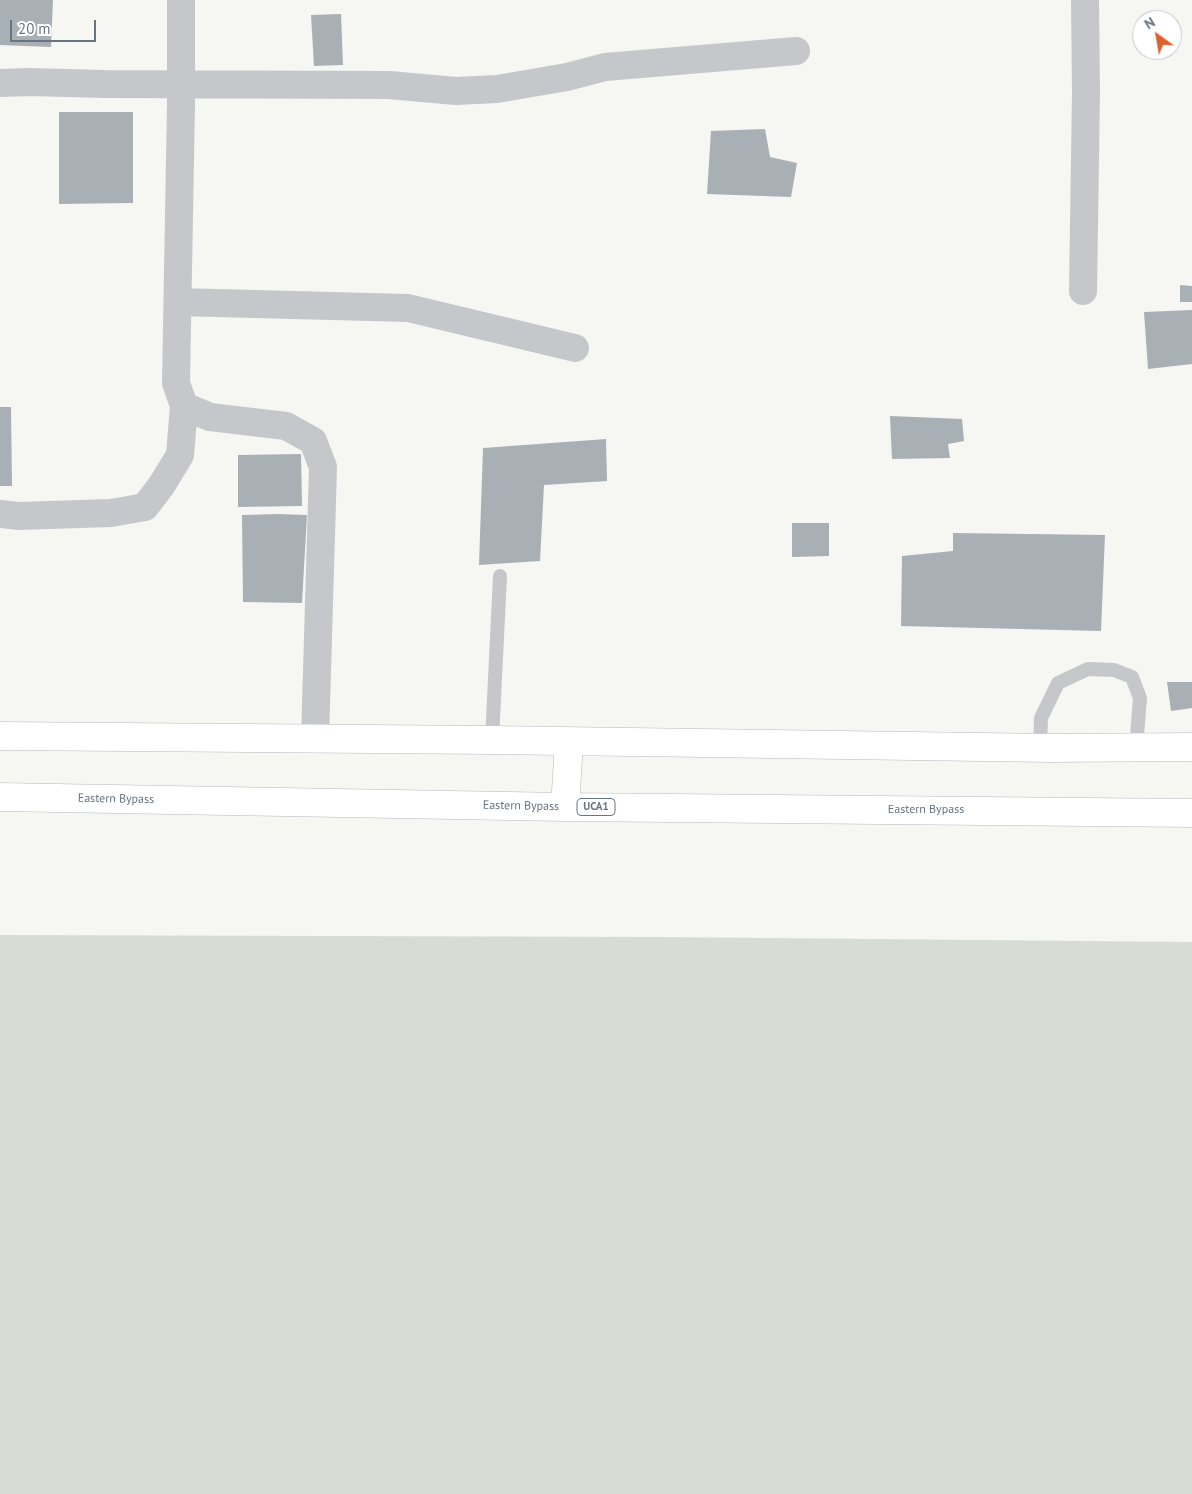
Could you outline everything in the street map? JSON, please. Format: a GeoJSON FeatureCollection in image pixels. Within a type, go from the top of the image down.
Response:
{"type":"FeatureCollection","features":[{"type":"Feature","properties":{"kind":"main road"},"geometry":{"type":"LineString","coordinates":[[0,736],[492,740],[1040,748],[1192,748]]}},
{"type":"Feature","properties":{"kind":"main road"},"geometry":{"type":"LineString","coordinates":[[565,807],[569,742]]}},
{"type":"Feature","properties":{"kind":"main road","name":"Eastern Bypass"},"geometry":{"type":"LineString","coordinates":[[0,797],[565,807],[1192,813]]}},
{"type":"Feature","properties":{"kind":"street"},"geometry":{"type":"LineString","coordinates":[[0,514],[19,516],[111,513],[145,507],[161,486],[180,454],[184,406],[176,383],[182,104],[180,83],[181,0]]}},
{"type":"Feature","properties":{"kind":"street"},"geometry":{"type":"LineString","coordinates":[[1083,291],[1086,92],[1085,0]]}},
{"type":"Feature","properties":{"kind":"street"},"geometry":{"type":"LineString","coordinates":[[0,82],[390,85],[456,91],[497,89],[532,84],[605,67],[796,51]]}},
{"type":"Feature","properties":{"kind":"street"},"geometry":{"type":"LineString","coordinates":[[178,302],[408,308],[575,348]]}},
{"type":"Feature","properties":{"kind":"street"},"geometry":{"type":"LineString","coordinates":[[184,406],[210,417],[286,426],[313,441],[323,467],[315,739]]}},
{"type":"Feature","properties":{"kind":"lane"},"geometry":{"type":"LineString","coordinates":[[492,740],[500,576]]}},
{"type":"Feature","properties":{"kind":"lane"},"geometry":{"type":"LineString","coordinates":[[1040,748],[1040,718],[1058,684],[1088,670],[1114,670],[1132,677],[1140,698],[1136,748]]}},
{"type":"Feature","properties":{"kind":"shaded area"},"geometry":{"type":"Polygon","coordinates":[[[0,935],[658,937],[1192,942],[1192,1494],[0,1494],[0,935]]]}},
{"type":"Feature","properties":{"kind":"building"},"geometry":{"type":"Polygon","coordinates":[[[0,0],[53,0],[51,47],[0,45],[0,0]]]}},
{"type":"Feature","properties":{"kind":"building"},"geometry":{"type":"Polygon","coordinates":[[[341,14],[343,65],[314,66],[311,15],[341,14]]]}},
{"type":"Feature","properties":{"kind":"building"},"geometry":{"type":"Polygon","coordinates":[[[59,112],[133,112],[133,203],[59,204],[59,112]]]}},
{"type":"Feature","properties":{"kind":"building"},"geometry":{"type":"Polygon","coordinates":[[[765,129],[770,157],[797,163],[791,197],[707,194],[711,131],[765,129]]]}},
{"type":"Feature","properties":{"kind":"building"},"geometry":{"type":"Polygon","coordinates":[[[1180,285],[1192,286],[1192,302],[1180,302],[1180,285]]]}},
{"type":"Feature","properties":{"kind":"building"},"geometry":{"type":"Polygon","coordinates":[[[1192,310],[1192,364],[1148,369],[1144,312],[1192,310]]]}},
{"type":"Feature","properties":{"kind":"building"},"geometry":{"type":"Polygon","coordinates":[[[0,407],[11,407],[12,486],[0,486],[0,407]]]}},
{"type":"Feature","properties":{"kind":"building"},"geometry":{"type":"Polygon","coordinates":[[[890,416],[962,419],[964,441],[948,444],[950,458],[892,459],[890,416]]]}},
{"type":"Feature","properties":{"kind":"building"},"geometry":{"type":"Polygon","coordinates":[[[606,439],[607,481],[544,485],[540,561],[479,565],[483,448],[606,439]]]}},
{"type":"Feature","properties":{"kind":"building"},"geometry":{"type":"Polygon","coordinates":[[[301,454],[302,506],[238,507],[238,455],[301,454]]]}},
{"type":"Feature","properties":{"kind":"building"},"geometry":{"type":"Polygon","coordinates":[[[242,515],[307,515],[302,603],[243,602],[242,515]]]}},
{"type":"Feature","properties":{"kind":"building"},"geometry":{"type":"Polygon","coordinates":[[[792,523],[829,523],[829,556],[792,557],[792,523]]]}},
{"type":"Feature","properties":{"kind":"building"},"geometry":{"type":"Polygon","coordinates":[[[953,533],[1105,535],[1101,631],[901,626],[902,556],[953,551],[953,533]]]}},
{"type":"Feature","properties":{"kind":"building"},"geometry":{"type":"Polygon","coordinates":[[[1167,682],[1192,682],[1192,708],[1171,711],[1167,682]]]}}]}
